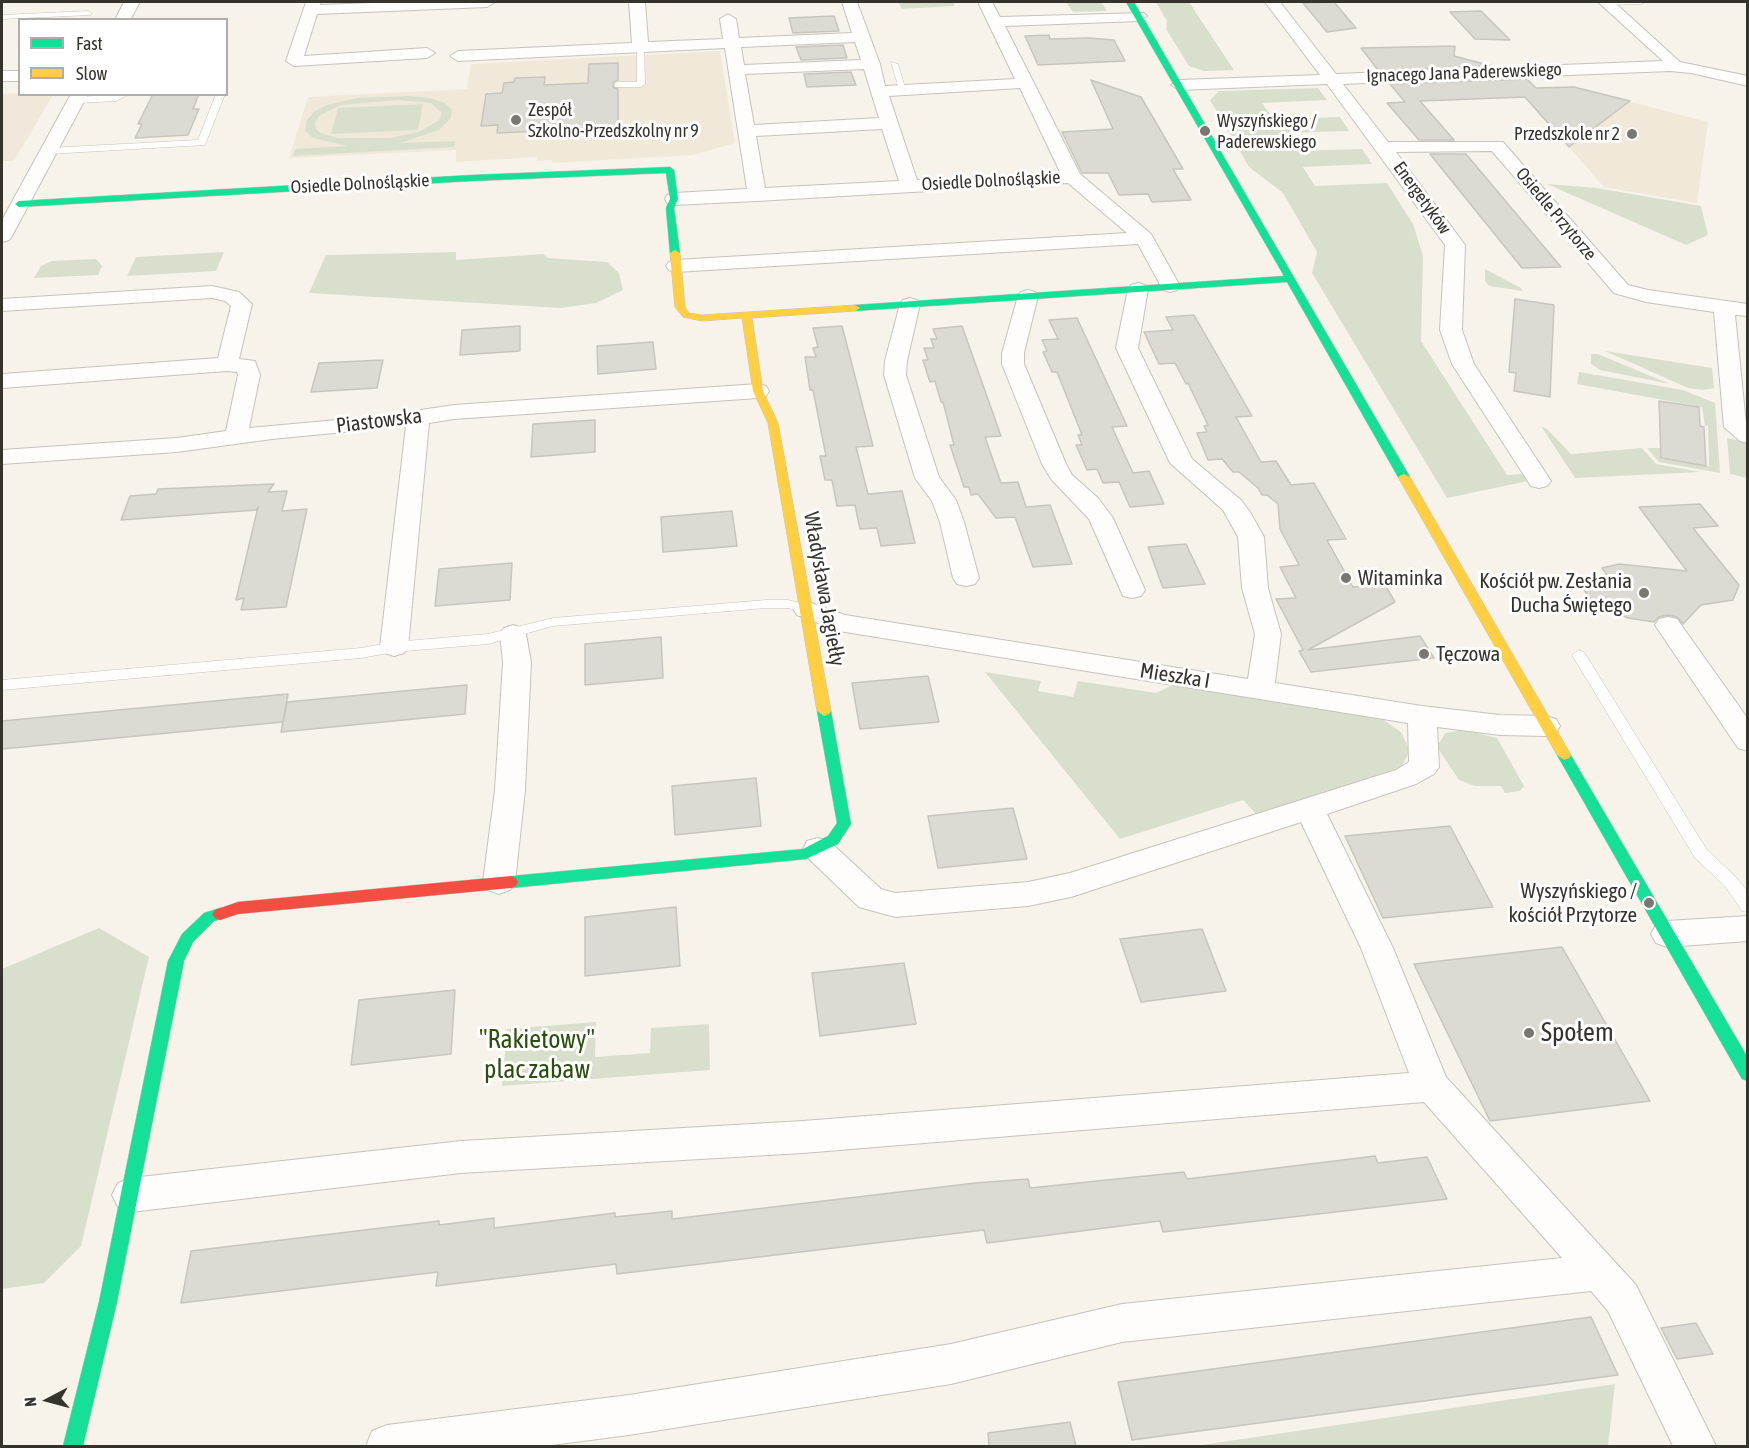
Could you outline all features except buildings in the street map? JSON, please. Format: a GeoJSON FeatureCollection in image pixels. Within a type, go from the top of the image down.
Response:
{"type":"FeatureCollection","features":[{"type":"Feature","properties":{"kind":"street"},"geometry":{"type":"LineString","coordinates":[[123,18],[132,2]]}},
{"type":"Feature","properties":{"kind":"street"},"geometry":{"type":"LineString","coordinates":[[427,53],[294,61],[312,6],[487,2]]}},
{"type":"Feature","properties":{"kind":"street"},"geometry":{"type":"LineString","coordinates":[[637,2],[639,47]]}},
{"type":"Feature","properties":{"kind":"street","name":"Osiedle Dolnośląskie"},"geometry":{"type":"LineString","coordinates":[[850,2],[872,64],[909,184]]}},
{"type":"Feature","properties":{"kind":"street"},"geometry":{"type":"LineString","coordinates":[[985,2],[1072,177],[1144,238],[1170,286]]}},
{"type":"Feature","properties":{"kind":"street"},"geometry":{"type":"LineString","coordinates":[[1130,2],[1748,1074]]}},
{"type":"Feature","properties":{"kind":"street","name":"Energetyków"},"geometry":{"type":"LineString","coordinates":[[1273,2],[1385,147],[1455,245],[1451,330],[1463,364],[1539,481]]}},
{"type":"Feature","properties":{"kind":"street"},"geometry":{"type":"LineString","coordinates":[[1607,2],[1675,66]]}},
{"type":"Feature","properties":{"kind":"street"},"geometry":{"type":"LineString","coordinates":[[995,22],[1139,16]]}},
{"type":"Feature","properties":{"kind":"street"},"geometry":{"type":"LineString","coordinates":[[728,19],[757,195]]}},
{"type":"Feature","properties":{"kind":"street"},"geometry":{"type":"LineString","coordinates":[[458,56],[862,37]]}},
{"type":"Feature","properties":{"kind":"street"},"geometry":{"type":"LineString","coordinates":[[736,70],[872,64]]}},
{"type":"Feature","properties":{"kind":"street","name":"Ignacego Jana Paderewskiego"},"geometry":{"type":"LineString","coordinates":[[1179,85],[1675,66],[1748,81]]}},
{"type":"Feature","properties":{"kind":"street"},"geometry":{"type":"LineString","coordinates":[[2,76],[18,76]]}},
{"type":"Feature","properties":{"kind":"street"},"geometry":{"type":"LineString","coordinates":[[880,91],[1024,83]]}},
{"type":"Feature","properties":{"kind":"street"},"geometry":{"type":"LineString","coordinates":[[2,236],[79,97]]}},
{"type":"Feature","properties":{"kind":"street"},"geometry":{"type":"LineString","coordinates":[[745,131],[889,123]]}},
{"type":"Feature","properties":{"kind":"street","name":"Osiedle Przytorze"},"geometry":{"type":"LineString","coordinates":[[1385,147],[1497,146],[1621,289],[1646,296],[1748,310]]}},
{"type":"Feature","properties":{"kind":"street","name":"Osiedle Dolnośląskie"},"geometry":{"type":"LineString","coordinates":[[20,204],[662,168],[672,173],[674,199],[670,208],[680,307],[686,315],[702,318],[747,316]]}},
{"type":"Feature","properties":{"kind":"street","name":"Osiedle Dolnośląskie"},"geometry":{"type":"LineString","coordinates":[[674,199],[909,184],[1072,177]]}},
{"type":"Feature","properties":{"kind":"street"},"geometry":{"type":"LineString","coordinates":[[676,266],[1144,238]]}},
{"type":"Feature","properties":{"kind":"street"},"geometry":{"type":"LineString","coordinates":[[747,316],[1289,279]]}},
{"type":"Feature","properties":{"kind":"street"},"geometry":{"type":"LineString","coordinates":[[1138,289],[1127,348],[1182,463],[1232,505],[1251,537],[1255,588],[1268,634],[1260,689]]}},
{"type":"Feature","properties":{"kind":"street"},"geometry":{"type":"LineString","coordinates":[[2,305],[212,292],[232,296],[242,304],[227,364]]}},
{"type":"Feature","properties":{"kind":"street"},"geometry":{"type":"LineString","coordinates":[[1028,296],[1012,353],[1012,364],[1054,464],[1063,478],[1101,518],[1132,590]]}},
{"type":"Feature","properties":{"kind":"street"},"geometry":{"type":"LineString","coordinates":[[910,304],[896,361],[895,375],[927,478],[944,500],[952,522],[966,578]]}},
{"type":"Feature","properties":{"kind":"street"},"geometry":{"type":"LineString","coordinates":[[1724,307],[1735,427],[1748,436]]}},
{"type":"Feature","properties":{"kind":"street","name":"Władysława Jagiełły"},"geometry":{"type":"LineString","coordinates":[[747,316],[758,391],[773,423],[844,824],[833,840],[812,852]]}},
{"type":"Feature","properties":{"kind":"street"},"geometry":{"type":"LineString","coordinates":[[2,381],[227,364],[247,366],[249,375],[236,437]]}},
{"type":"Feature","properties":{"kind":"street","name":"Piastowska"},"geometry":{"type":"LineString","coordinates":[[2,457],[177,445],[454,412],[758,391]]}},
{"type":"Feature","properties":{"kind":"street"},"geometry":{"type":"LineString","coordinates":[[394,647],[418,418]]}},
{"type":"Feature","properties":{"kind":"street","name":"Mieszka I"},"geometry":{"type":"LineString","coordinates":[[806,609],[839,623],[1422,716],[1500,725],[1546,726]]}},
{"type":"Feature","properties":{"kind":"street"},"geometry":{"type":"LineString","coordinates":[[1668,625],[1748,741]]}},
{"type":"Feature","properties":{"kind":"street"},"geometry":{"type":"LineString","coordinates":[[499,882],[510,790],[517,662],[513,634]]}},
{"type":"Feature","properties":{"kind":"street"},"geometry":{"type":"LineString","coordinates":[[73,1446],[131,1195],[176,961],[187,938],[209,917],[238,908],[812,852],[870,898],[895,905],[1029,894],[1071,885],[1382,786],[1424,767],[1422,716]]}},
{"type":"Feature","properties":{"kind":"street"},"geometry":{"type":"LineString","coordinates":[[1310,808],[1377,948],[1432,1086],[1622,1298],[1695,1446]]}},
{"type":"Feature","properties":{"kind":"street"},"geometry":{"type":"LineString","coordinates":[[1667,934],[1748,928]]}},
{"type":"Feature","properties":{"kind":"street"},"geometry":{"type":"LineString","coordinates":[[131,1195],[461,1157],[803,1137],[1432,1086]]}},
{"type":"Feature","properties":{"kind":"street"},"geometry":{"type":"LineString","coordinates":[[387,1446],[629,1415],[951,1364],[1122,1323],[1601,1272]]}},
{"type":"Feature","properties":{"kind":"lane"},"geometry":{"type":"LineString","coordinates":[[1607,2],[1641,2]]}},
{"type":"Feature","properties":{"kind":"lane"},"geometry":{"type":"LineString","coordinates":[[2,17],[88,13]]}},
{"type":"Feature","properties":{"kind":"lane"},"geometry":{"type":"LineString","coordinates":[[618,85],[641,84],[639,47]]}},
{"type":"Feature","properties":{"kind":"lane"},"geometry":{"type":"LineString","coordinates":[[894,64],[903,89]]}},
{"type":"Feature","properties":{"kind":"lane"},"geometry":{"type":"LineString","coordinates":[[79,97],[116,98],[121,96]]}},
{"type":"Feature","properties":{"kind":"lane"},"geometry":{"type":"LineString","coordinates":[[48,151],[202,143],[220,96]]}},
{"type":"Feature","properties":{"kind":"lane"},"geometry":{"type":"LineString","coordinates":[[2,686],[488,639],[553,622],[766,604],[788,604],[806,609]]}},
{"type":"Feature","properties":{"kind":"lane"},"geometry":{"type":"LineString","coordinates":[[1579,655],[1701,854],[1731,882],[1748,906]]}},
{"type":"Feature","properties":{"kind":"shaded area","name":"Zespół Szkolno-Przedszkolny nr 9"},"geometry":{"type":"Polygon","coordinates":[[[720,51],[735,143],[693,155],[553,163],[551,160],[537,161],[537,157],[456,162],[456,150],[289,158],[308,97],[467,89],[471,64],[720,51]]]}},
{"type":"Feature","properties":{"kind":"shaded area","name":"Przedszkole nr 2"},"geometry":{"type":"Polygon","coordinates":[[[1574,87],[1708,122],[1697,203],[1604,187],[1519,89],[1574,87]]]}},
{"type":"Feature","properties":{"kind":"shaded area"},"geometry":{"type":"Polygon","coordinates":[[[2,94],[52,96],[14,161],[2,161],[2,94]]]}},
{"type":"Feature","properties":{"kind":"green space"},"geometry":{"type":"Polygon","coordinates":[[[898,2],[953,2],[955,6],[902,9],[898,2]]]}},
{"type":"Feature","properties":{"kind":"green space"},"geometry":{"type":"Polygon","coordinates":[[[1066,2],[1101,2],[1107,11],[1073,12],[1066,2]]]}},
{"type":"Feature","properties":{"kind":"green space"},"geometry":{"type":"Polygon","coordinates":[[[1156,2],[1189,2],[1234,70],[1204,71],[1189,66],[1166,29],[1167,21],[1156,2]]]}},
{"type":"Feature","properties":{"kind":"green space"},"geometry":{"type":"Polygon","coordinates":[[[1318,88],[1327,100],[1262,103],[1273,119],[1340,117],[1349,131],[1282,133],[1293,151],[1362,149],[1372,164],[1303,167],[1315,186],[1387,183],[1413,224],[1423,256],[1421,341],[1507,475],[1522,474],[1528,481],[1447,498],[1312,273],[1317,252],[1283,193],[1249,167],[1210,100],[1219,91],[1318,88]]]}},
{"type":"Feature","properties":{"kind":"green space"},"geometry":{"type":"Polygon","coordinates":[[[411,96],[430,98],[445,103],[452,110],[451,118],[439,130],[400,143],[455,141],[454,147],[293,156],[295,149],[348,146],[313,138],[305,131],[307,120],[314,112],[327,105],[357,98],[411,96]],[[398,100],[341,105],[320,115],[315,122],[316,129],[320,133],[338,138],[389,138],[419,132],[439,120],[442,113],[431,103],[398,100]]]}},
{"type":"Feature","properties":{"kind":"green space"},"geometry":{"type":"Polygon","coordinates":[[[423,104],[418,130],[331,134],[338,108],[423,104]]]}},
{"type":"Feature","properties":{"kind":"green space"},"geometry":{"type":"Polygon","coordinates":[[[1547,184],[1597,188],[1701,206],[1708,235],[1686,245],[1547,184]]]}},
{"type":"Feature","properties":{"kind":"green space"},"geometry":{"type":"Polygon","coordinates":[[[224,252],[216,271],[127,276],[136,257],[224,252]]]}},
{"type":"Feature","properties":{"kind":"green space"},"geometry":{"type":"Polygon","coordinates":[[[456,252],[456,260],[543,254],[548,258],[607,262],[619,273],[623,290],[596,303],[561,308],[309,293],[326,255],[456,252]]]}},
{"type":"Feature","properties":{"kind":"green space"},"geometry":{"type":"Polygon","coordinates":[[[96,259],[102,266],[98,275],[34,278],[41,266],[52,261],[96,259]]]}},
{"type":"Feature","properties":{"kind":"green space"},"geometry":{"type":"Polygon","coordinates":[[[1485,269],[1523,291],[1489,286],[1485,281],[1485,269]]]}},
{"type":"Feature","properties":{"kind":"green space"},"geometry":{"type":"Polygon","coordinates":[[[1605,351],[1712,368],[1714,388],[1704,390],[1688,388],[1605,351]]]}},
{"type":"Feature","properties":{"kind":"green space"},"geometry":{"type":"Polygon","coordinates":[[[1591,354],[1598,354],[1670,384],[1600,370],[1591,364],[1591,354]]]}},
{"type":"Feature","properties":{"kind":"green space"},"geometry":{"type":"Polygon","coordinates":[[[1579,372],[1683,390],[1715,403],[1720,473],[1659,462],[1647,448],[1660,448],[1661,459],[1709,466],[1708,426],[1705,426],[1702,407],[1577,384],[1579,372]]]}},
{"type":"Feature","properties":{"kind":"green space"},"geometry":{"type":"Polygon","coordinates":[[[1541,426],[1547,429],[1571,454],[1642,448],[1656,464],[1701,472],[1575,478],[1541,426]]]}},
{"type":"Feature","properties":{"kind":"green space"},"geometry":{"type":"Polygon","coordinates":[[[1727,438],[1747,442],[1747,478],[1730,474],[1727,438]]]}},
{"type":"Feature","properties":{"kind":"green space"},"geometry":{"type":"Polygon","coordinates":[[[985,672],[1041,681],[1038,691],[1073,697],[1078,681],[1156,693],[1172,685],[1369,715],[1382,719],[1401,732],[1408,747],[1408,754],[1402,766],[1395,769],[1257,815],[1243,800],[1120,839],[985,672]]]}},
{"type":"Feature","properties":{"kind":"green space"},"geometry":{"type":"Polygon","coordinates":[[[1464,730],[1497,738],[1524,786],[1520,791],[1505,793],[1501,786],[1475,786],[1459,780],[1437,747],[1445,733],[1464,730]]]}},
{"type":"Feature","properties":{"kind":"green space"},"geometry":{"type":"Polygon","coordinates":[[[99,928],[149,957],[81,1246],[44,1283],[2,1289],[2,969],[99,928]]]}},
{"type":"Feature","properties":{"kind":"green space","name":"\"Rakietowy\" plac zabaw"},"geometry":{"type":"Polygon","coordinates":[[[596,1022],[595,1057],[650,1053],[651,1028],[709,1024],[710,1070],[502,1086],[507,1029],[596,1022]]]}},
{"type":"Feature","properties":{"kind":"green space"},"geometry":{"type":"Polygon","coordinates":[[[1615,1384],[1608,1446],[1195,1446],[1615,1384]]]}},
{"type":"Feature","properties":{"kind":"traffic: fast"},"geometry":{"type":"LineString","coordinates":[[1130,2],[1404,477]]}},
{"type":"Feature","properties":{"kind":"traffic: fast"},"geometry":{"type":"LineString","coordinates":[[19,204],[472,178],[670,170],[674,199],[670,208],[675,253]]}},
{"type":"Feature","properties":{"kind":"traffic: fast"},"geometry":{"type":"LineString","coordinates":[[855,308],[1289,279]]}},
{"type":"Feature","properties":{"kind":"traffic: fast"},"geometry":{"type":"LineString","coordinates":[[511,882],[806,854],[833,840],[844,824],[824,711]]}},
{"type":"Feature","properties":{"kind":"traffic: fast"},"geometry":{"type":"LineString","coordinates":[[1564,755],[1748,1074]]}},
{"type":"Feature","properties":{"kind":"traffic: fast"},"geometry":{"type":"LineString","coordinates":[[73,1446],[108,1302],[176,961],[187,938],[209,917],[220,914]]}},
{"type":"Feature","properties":{"kind":"traffic: slow"},"geometry":{"type":"LineString","coordinates":[[675,253],[680,307],[686,315],[702,318],[855,308]]}},
{"type":"Feature","properties":{"kind":"traffic: slow"},"geometry":{"type":"LineString","coordinates":[[747,316],[758,391],[773,423],[824,711]]}},
{"type":"Feature","properties":{"kind":"traffic: slow"},"geometry":{"type":"LineString","coordinates":[[1404,477],[1564,755]]}},
{"type":"Feature","properties":{"kind":"traffic: jam"},"geometry":{"type":"LineString","coordinates":[[220,914],[238,908],[511,882]]}},
{"type":"Feature","properties":{"kind":"place","name":"Zespół Szkolno-Przedszkolny nr 9"},"geometry":{"type":"Point","coordinates":[516,120]}},
{"type":"Feature","properties":{"kind":"place","name":"Wyszyńskiego / Paderewskiego"},"geometry":{"type":"Point","coordinates":[1205,131]}},
{"type":"Feature","properties":{"kind":"place","name":"Przedszkole nr 2"},"geometry":{"type":"Point","coordinates":[1632,134]}},
{"type":"Feature","properties":{"kind":"place","name":"Witaminka"},"geometry":{"type":"Point","coordinates":[1346,578]}},
{"type":"Feature","properties":{"kind":"place","name":"Kościół pw. Zesłania Ducha Świętego"},"geometry":{"type":"Point","coordinates":[1644,593]}},
{"type":"Feature","properties":{"kind":"place","name":"Tęczowa"},"geometry":{"type":"Point","coordinates":[1424,654]}},
{"type":"Feature","properties":{"kind":"place","name":"Wyszyńskiego / kościół Przytorze"},"geometry":{"type":"Point","coordinates":[1649,903]}},
{"type":"Feature","properties":{"kind":"place","name":"Społem"},"geometry":{"type":"Point","coordinates":[1529,1033]}}]}
